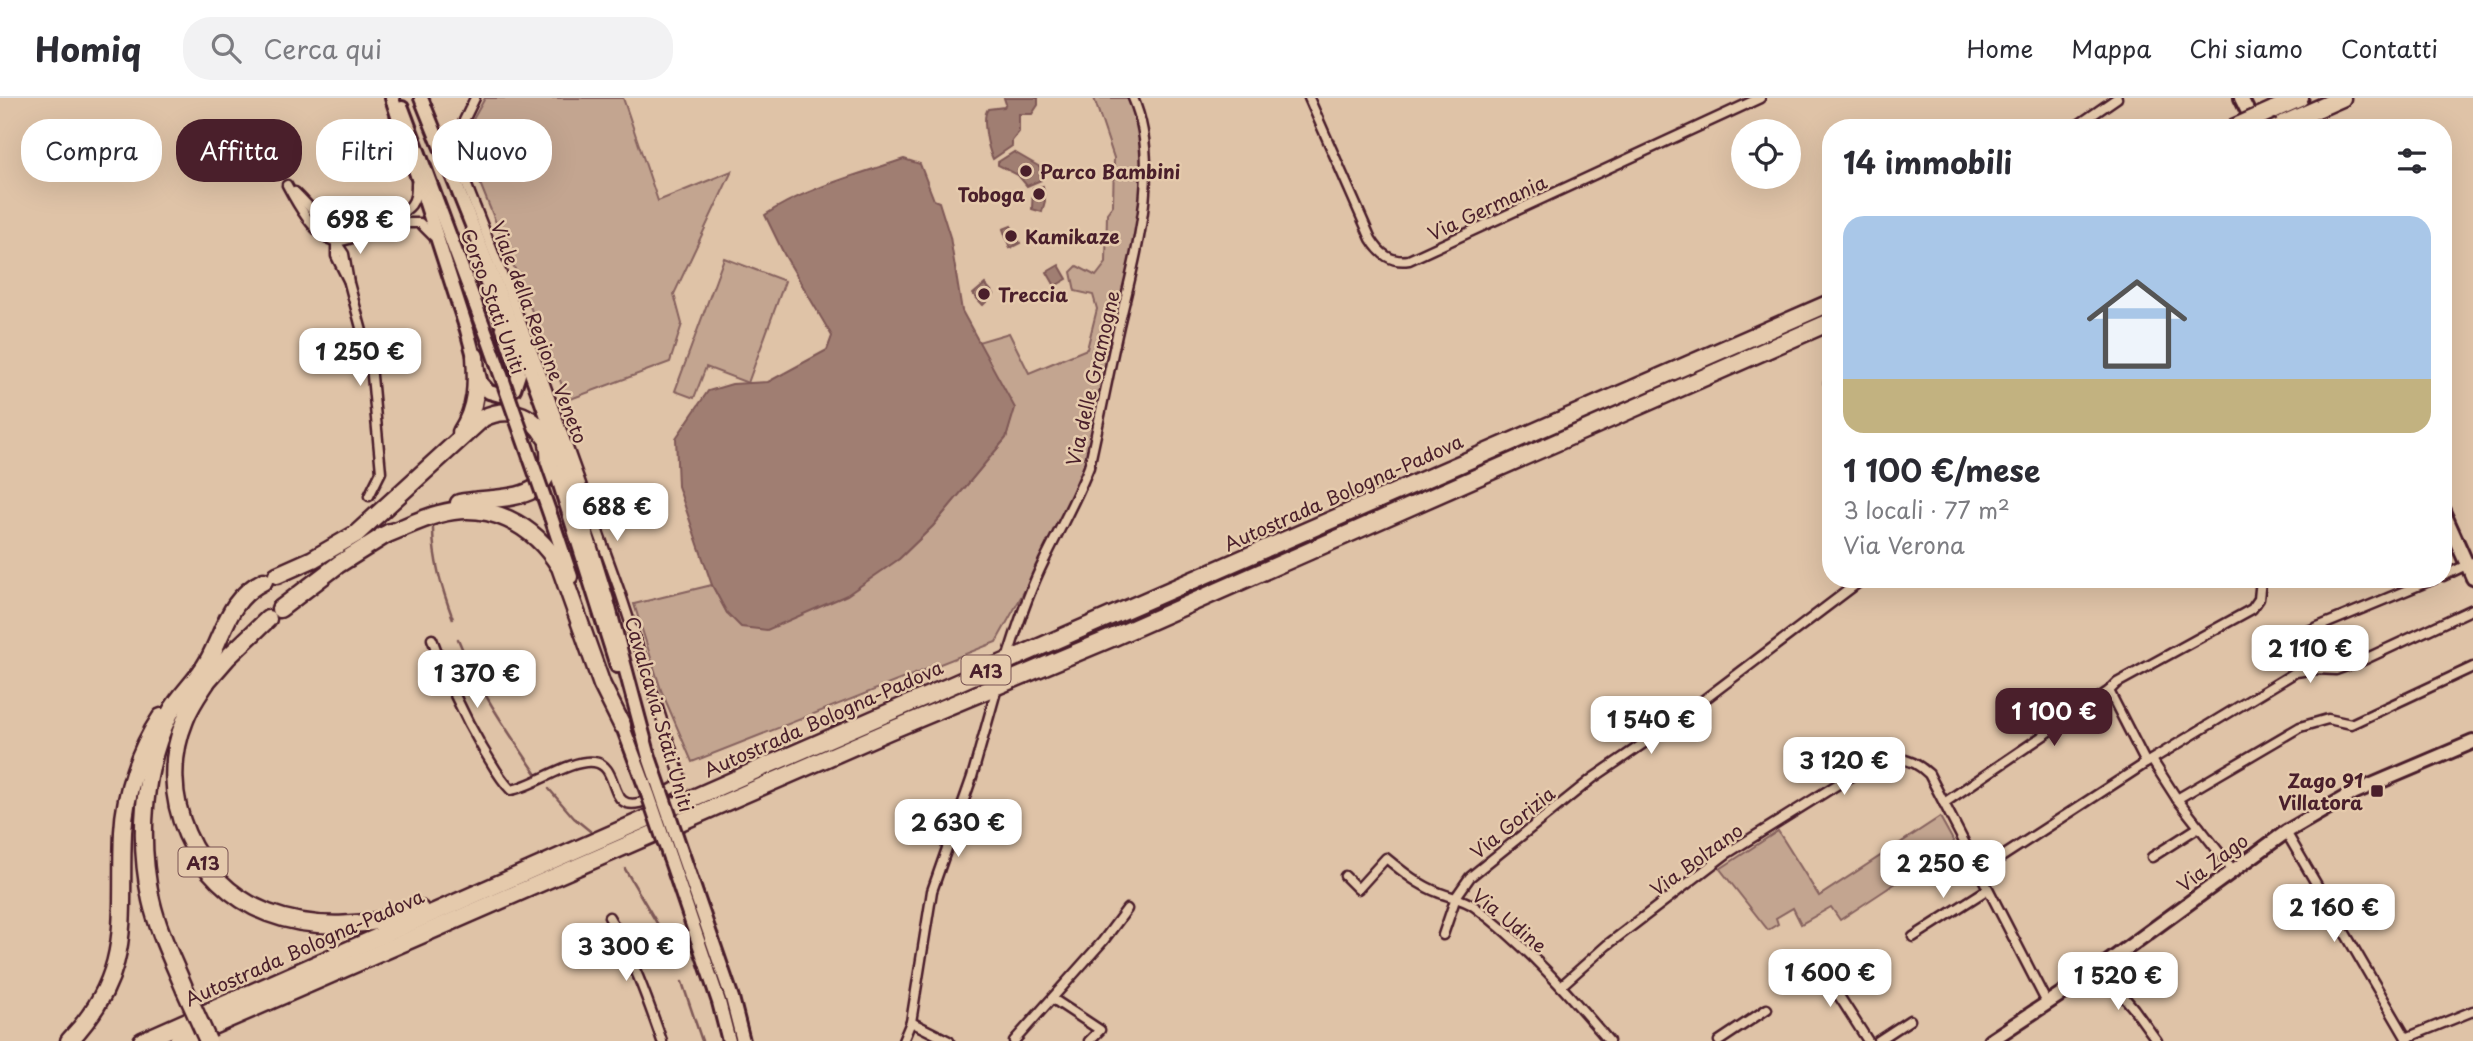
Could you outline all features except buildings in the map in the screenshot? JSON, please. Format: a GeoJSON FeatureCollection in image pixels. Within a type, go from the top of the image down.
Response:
{"type":"FeatureCollection","features":[{"type":"Feature","properties":{"kind":"highway"},"geometry":{"type":"LineString","coordinates":[[2253,119],[2300,98]]}},
{"type":"Feature","properties":{"kind":"highway"},"geometry":{"type":"LineString","coordinates":[[2294,119],[2342,98]]}},
{"type":"Feature","properties":{"kind":"highway","name":"Autostrada Bologna-Padova"},"geometry":{"type":"LineString","coordinates":[[142,1041],[1822,306]]}},
{"type":"Feature","properties":{"kind":"highway","name":"Autostrada Bologna-Padova"},"geometry":{"type":"LineString","coordinates":[[178,1041],[889,731],[1114,637],[1822,326]]}},
{"type":"Feature","properties":{"kind":"highway"},"geometry":{"type":"LineString","coordinates":[[440,459],[469,419],[476,390],[475,356]]}},
{"type":"Feature","properties":{"kind":"highway"},"geometry":{"type":"LineString","coordinates":[[165,727],[227,658],[274,614],[382,536],[418,516],[441,508],[475,499],[513,498],[536,487],[545,475],[550,457],[547,440],[537,425],[523,415],[512,412],[497,413],[477,423],[356,534],[313,559],[253,586],[231,609],[206,665],[171,712],[165,727],[155,753],[145,812],[146,869],[152,902],[185,990],[208,1041]]}},
{"type":"Feature","properties":{"kind":"highway"},"geometry":{"type":"LineString","coordinates":[[382,536],[440,513],[472,510],[503,516],[531,532],[553,555],[560,567],[602,685],[622,725]]}},
{"type":"Feature","properties":{"kind":"highway"},"geometry":{"type":"LineString","coordinates":[[69,1041],[99,1004],[113,974],[119,952],[122,927],[123,831],[129,792],[146,741],[161,716],[206,665]]}},
{"type":"Feature","properties":{"kind":"highway","name":"A13"},"geometry":{"type":"LineString","coordinates":[[206,683],[186,717],[176,752],[174,790],[182,824],[201,859],[226,888],[260,909],[300,921],[323,924],[357,923],[408,913],[620,820],[759,769]]}},
{"type":"Feature","properties":{"kind":"highway"},"geometry":{"type":"LineString","coordinates":[[198,1041],[279,996]]}},
{"type":"Feature","properties":{"kind":"main road"},"geometry":{"type":"LineString","coordinates":[[392,98],[399,119]]}},
{"type":"Feature","properties":{"kind":"main road","name":"Corso Stati Uniti"},"geometry":{"type":"LineString","coordinates":[[398,98],[489,341],[551,517]]}},
{"type":"Feature","properties":{"kind":"main road"},"geometry":{"type":"LineString","coordinates":[[418,180],[475,356],[481,383],[489,392],[500,395],[514,388],[519,379],[518,369],[421,98]]}},
{"type":"Feature","properties":{"kind":"main road","name":"Corso Stati Uniti"},"geometry":{"type":"LineString","coordinates":[[421,98],[529,367],[569,477]]}},
{"type":"Feature","properties":{"kind":"main road"},"geometry":{"type":"LineString","coordinates":[[428,114],[429,98]]}},
{"type":"Feature","properties":{"kind":"main road"},"geometry":{"type":"LineString","coordinates":[[2241,98],[2252,119]]}},
{"type":"Feature","properties":{"kind":"main road"},"geometry":{"type":"LineString","coordinates":[[494,302],[519,361],[547,440],[631,713],[649,757]]}},
{"type":"Feature","properties":{"kind":"main road","name":"Cavalcavia Stati Uniti"},"geometry":{"type":"LineString","coordinates":[[569,477],[607,600],[649,757],[654,791]]}},
{"type":"Feature","properties":{"kind":"main road","name":"Cavalcavia Stati Uniti"},"geometry":{"type":"LineString","coordinates":[[551,517],[622,725],[654,791],[732,998],[743,1041]]}},
{"type":"Feature","properties":{"kind":"main road"},"geometry":{"type":"LineString","coordinates":[[2452,529],[2470,563],[2473,578]]}},
{"type":"Feature","properties":{"kind":"main road","name":"Via Zago"},"geometry":{"type":"LineString","coordinates":[[1990,1041],[2100,968],[2286,832],[2353,793],[2473,742]]}},
{"type":"Feature","properties":{"kind":"main road"},"geometry":{"type":"LineString","coordinates":[[676,855],[729,1041]]}},
{"type":"Feature","properties":{"kind":"street","name":"Viale della Regione Veneto"},"geometry":{"type":"LineString","coordinates":[[432,639],[445,676],[464,716],[498,774],[511,790],[579,763],[595,762],[603,766],[620,799],[627,804],[638,804],[677,786],[680,775],[621,595],[540,370],[456,159],[455,139],[475,98]]}},
{"type":"Feature","properties":{"kind":"street","name":"Via delle Gramogne"},"geometry":{"type":"LineString","coordinates":[[1009,653],[1023,607],[1080,492],[1089,467],[1135,262],[1142,226],[1145,157],[1142,120],[1133,98]]}},
{"type":"Feature","properties":{"kind":"street","name":"Via Germania"},"geometry":{"type":"LineString","coordinates":[[1309,98],[1371,239],[1383,255],[1397,261],[1409,260],[1760,98]]}},
{"type":"Feature","properties":{"kind":"street"},"geometry":{"type":"LineString","coordinates":[[2087,119],[2117,98]]}},
{"type":"Feature","properties":{"kind":"street"},"geometry":{"type":"LineString","coordinates":[[336,242],[361,236],[405,210],[412,204],[416,194],[416,182]]}},
{"type":"Feature","properties":{"kind":"street"},"geometry":{"type":"LineString","coordinates":[[369,496],[381,472],[381,454],[371,365],[344,254],[336,242],[317,230],[287,185],[321,220],[338,230],[420,223],[427,227],[438,242]]}},
{"type":"Feature","properties":{"kind":"street"},"geometry":{"type":"LineString","coordinates":[[336,242],[338,230]]}},
{"type":"Feature","properties":{"kind":"street"},"geometry":{"type":"LineString","coordinates":[[2452,572],[2470,563]]}},
{"type":"Feature","properties":{"kind":"street","name":"Via Gorizia"},"geometry":{"type":"LineString","coordinates":[[1443,935],[1456,897],[1470,877],[1593,778],[1683,716],[1851,588]]}},
{"type":"Feature","properties":{"kind":"street"},"geometry":{"type":"LineString","coordinates":[[1944,803],[2117,684],[2252,609],[2259,599],[2260,588]]}},
{"type":"Feature","properties":{"kind":"street"},"geometry":{"type":"LineString","coordinates":[[2308,631],[2412,588]]}},
{"type":"Feature","properties":{"kind":"street"},"geometry":{"type":"LineString","coordinates":[[1980,872],[2149,762],[2296,672],[2336,670],[2473,610]]}},
{"type":"Feature","properties":{"kind":"street"},"geometry":{"type":"LineString","coordinates":[[2177,799],[2300,727],[2328,719],[2351,724],[2473,667]]}},
{"type":"Feature","properties":{"kind":"street"},"geometry":{"type":"LineString","coordinates":[[2109,691],[2149,762],[2233,870]]}},
{"type":"Feature","properties":{"kind":"street"},"geometry":{"type":"LineString","coordinates":[[903,1041],[911,1022],[932,891],[972,777],[995,695]]}},
{"type":"Feature","properties":{"kind":"street","name":"Via Bolzano"},"geometry":{"type":"LineString","coordinates":[[1561,986],[1607,945],[1726,854],[1769,825],[1877,761],[1892,757],[1905,758],[1920,765],[1929,774],[2047,1003]]}},
{"type":"Feature","properties":{"kind":"street"},"geometry":{"type":"LineString","coordinates":[[2152,857],[2199,827]]}},
{"type":"Feature","properties":{"kind":"street"},"geometry":{"type":"LineString","coordinates":[[2286,832],[2407,1040],[2473,1011]]}},
{"type":"Feature","properties":{"kind":"street","name":"Via Udine"},"geometry":{"type":"LineString","coordinates":[[1345,876],[1358,889],[1386,858],[1411,878],[1441,894],[1456,897],[1473,906],[1561,986],[1609,1041]]}},
{"type":"Feature","properties":{"kind":"street"},"geometry":{"type":"LineString","coordinates":[[1913,937],[1989,889]]}},
{"type":"Feature","properties":{"kind":"street"},"geometry":{"type":"LineString","coordinates":[[1014,1041],[1053,999],[1066,980],[1103,942],[1127,909]]}},
{"type":"Feature","properties":{"kind":"street"},"geometry":{"type":"LineString","coordinates":[[609,917],[625,944],[662,1041]]}},
{"type":"Feature","properties":{"kind":"street"},"geometry":{"type":"LineString","coordinates":[[1816,960],[1868,1041]]}},
{"type":"Feature","properties":{"kind":"street"},"geometry":{"type":"LineString","coordinates":[[2100,968],[2157,1041]]}},
{"type":"Feature","properties":{"kind":"street"},"geometry":{"type":"LineString","coordinates":[[1053,999],[1100,1030],[1089,1041]]}},
{"type":"Feature","properties":{"kind":"street"},"geometry":{"type":"LineString","coordinates":[[1719,1041],[1767,1009]]}},
{"type":"Feature","properties":{"kind":"street"},"geometry":{"type":"LineString","coordinates":[[1878,1041],[1910,1020]]}},
{"type":"Feature","properties":{"kind":"street"},"geometry":{"type":"LineString","coordinates":[[911,1022],[949,1041]]}},
{"type":"Feature","properties":{"kind":"shaded area"},"geometry":{"type":"Polygon","coordinates":[[[485,98],[623,98],[658,201],[732,171],[674,294],[682,324],[670,362],[568,400],[479,182],[552,182],[552,119],[473,119],[485,98]]]}},
{"type":"Feature","properties":{"kind":"shaded area"},"geometry":{"type":"Polygon","coordinates":[[[1004,98],[1038,98],[1038,105],[1032,114],[1019,114],[1019,132],[1012,141],[1012,146],[993,159],[986,133],[986,113],[988,109],[1004,107],[1004,98]]]}},
{"type":"Feature","properties":{"kind":"shaded area"},"geometry":{"type":"Polygon","coordinates":[[[1094,98],[1129,98],[1139,120],[1149,158],[1140,227],[1087,468],[1066,516],[996,642],[692,762],[661,690],[634,604],[712,585],[727,613],[899,559],[933,526],[1006,438],[1014,408],[978,342],[1009,333],[1029,373],[1087,349],[1097,309],[1093,295],[1075,291],[1071,272],[1077,266],[1096,276],[1106,263],[1107,213],[1113,205],[1114,158],[1094,98]]]}},
{"type":"Feature","properties":{"kind":"shaded area","name":"Parco Bambini"},"geometry":{"type":"Polygon","coordinates":[[[1014,152],[1040,167],[1041,180],[1027,186],[1018,175],[998,165],[998,162],[1014,152]]]}},
{"type":"Feature","properties":{"kind":"shaded area"},"geometry":{"type":"Polygon","coordinates":[[[904,159],[920,164],[934,200],[939,202],[950,237],[962,311],[1015,408],[1006,438],[933,526],[899,559],[847,595],[767,630],[741,627],[727,613],[712,585],[678,486],[676,438],[708,391],[732,384],[768,382],[827,350],[832,336],[784,254],[765,215],[814,190],[904,159]]]}},
{"type":"Feature","properties":{"kind":"shaded area","name":"Toboga"},"geometry":{"type":"Polygon","coordinates":[[[1043,186],[1045,201],[1042,212],[1032,209],[1033,188],[1043,186]]]}},
{"type":"Feature","properties":{"kind":"shaded area","name":"Kamikaze"},"geometry":{"type":"Polygon","coordinates":[[[1011,226],[1020,243],[1010,248],[1003,229],[1011,226]]]}},
{"type":"Feature","properties":{"kind":"shaded area"},"geometry":{"type":"Polygon","coordinates":[[[724,258],[785,281],[748,383],[706,367],[694,398],[675,391],[724,258]]]}},
{"type":"Feature","properties":{"kind":"shaded area"},"geometry":{"type":"Polygon","coordinates":[[[1059,265],[1067,279],[1055,286],[1047,272],[1059,265]]]}},
{"type":"Feature","properties":{"kind":"shaded area","name":"Treccia"},"geometry":{"type":"Polygon","coordinates":[[[985,284],[994,294],[983,305],[973,294],[985,284]]]}},
{"type":"Feature","properties":{"kind":"shaded area"},"geometry":{"type":"Polygon","coordinates":[[[1940,817],[1955,844],[1840,920],[1831,907],[1801,924],[1793,908],[1776,918],[1778,924],[1768,930],[1720,869],[1778,831],[1819,896],[1940,817]]]}},
{"type":"Feature","properties":{"kind":"waterway"},"geometry":{"type":"LineString","coordinates":[[433,529],[439,574],[453,619]]}},
{"type":"Feature","properties":{"kind":"waterway"},"geometry":{"type":"LineString","coordinates":[[458,639],[484,693],[538,776]]}},
{"type":"Feature","properties":{"kind":"waterway"},"geometry":{"type":"LineString","coordinates":[[549,789],[574,818],[590,831]]}},
{"type":"Feature","properties":{"kind":"waterway"},"geometry":{"type":"LineString","coordinates":[[625,869],[661,930]]}},
{"type":"Feature","properties":{"kind":"waterway"},"geometry":{"type":"LineString","coordinates":[[682,982],[702,1041]]}},
{"type":"Feature","properties":{"kind":"place","name":"Parco Bambini"},"geometry":{"type":"Point","coordinates":[1026,171]}},
{"type":"Feature","properties":{"kind":"place","name":"Toboga"},"geometry":{"type":"Point","coordinates":[1039,194]}},
{"type":"Feature","properties":{"kind":"place","name":"Kamikaze"},"geometry":{"type":"Point","coordinates":[1011,236]}},
{"type":"Feature","properties":{"kind":"place","name":"Treccia"},"geometry":{"type":"Point","coordinates":[984,294]}},
{"type":"Feature","properties":{"kind":"place","name":"Zago 91 Villatora"},"geometry":{"type":"Point","coordinates":[2377,791]}}]}
